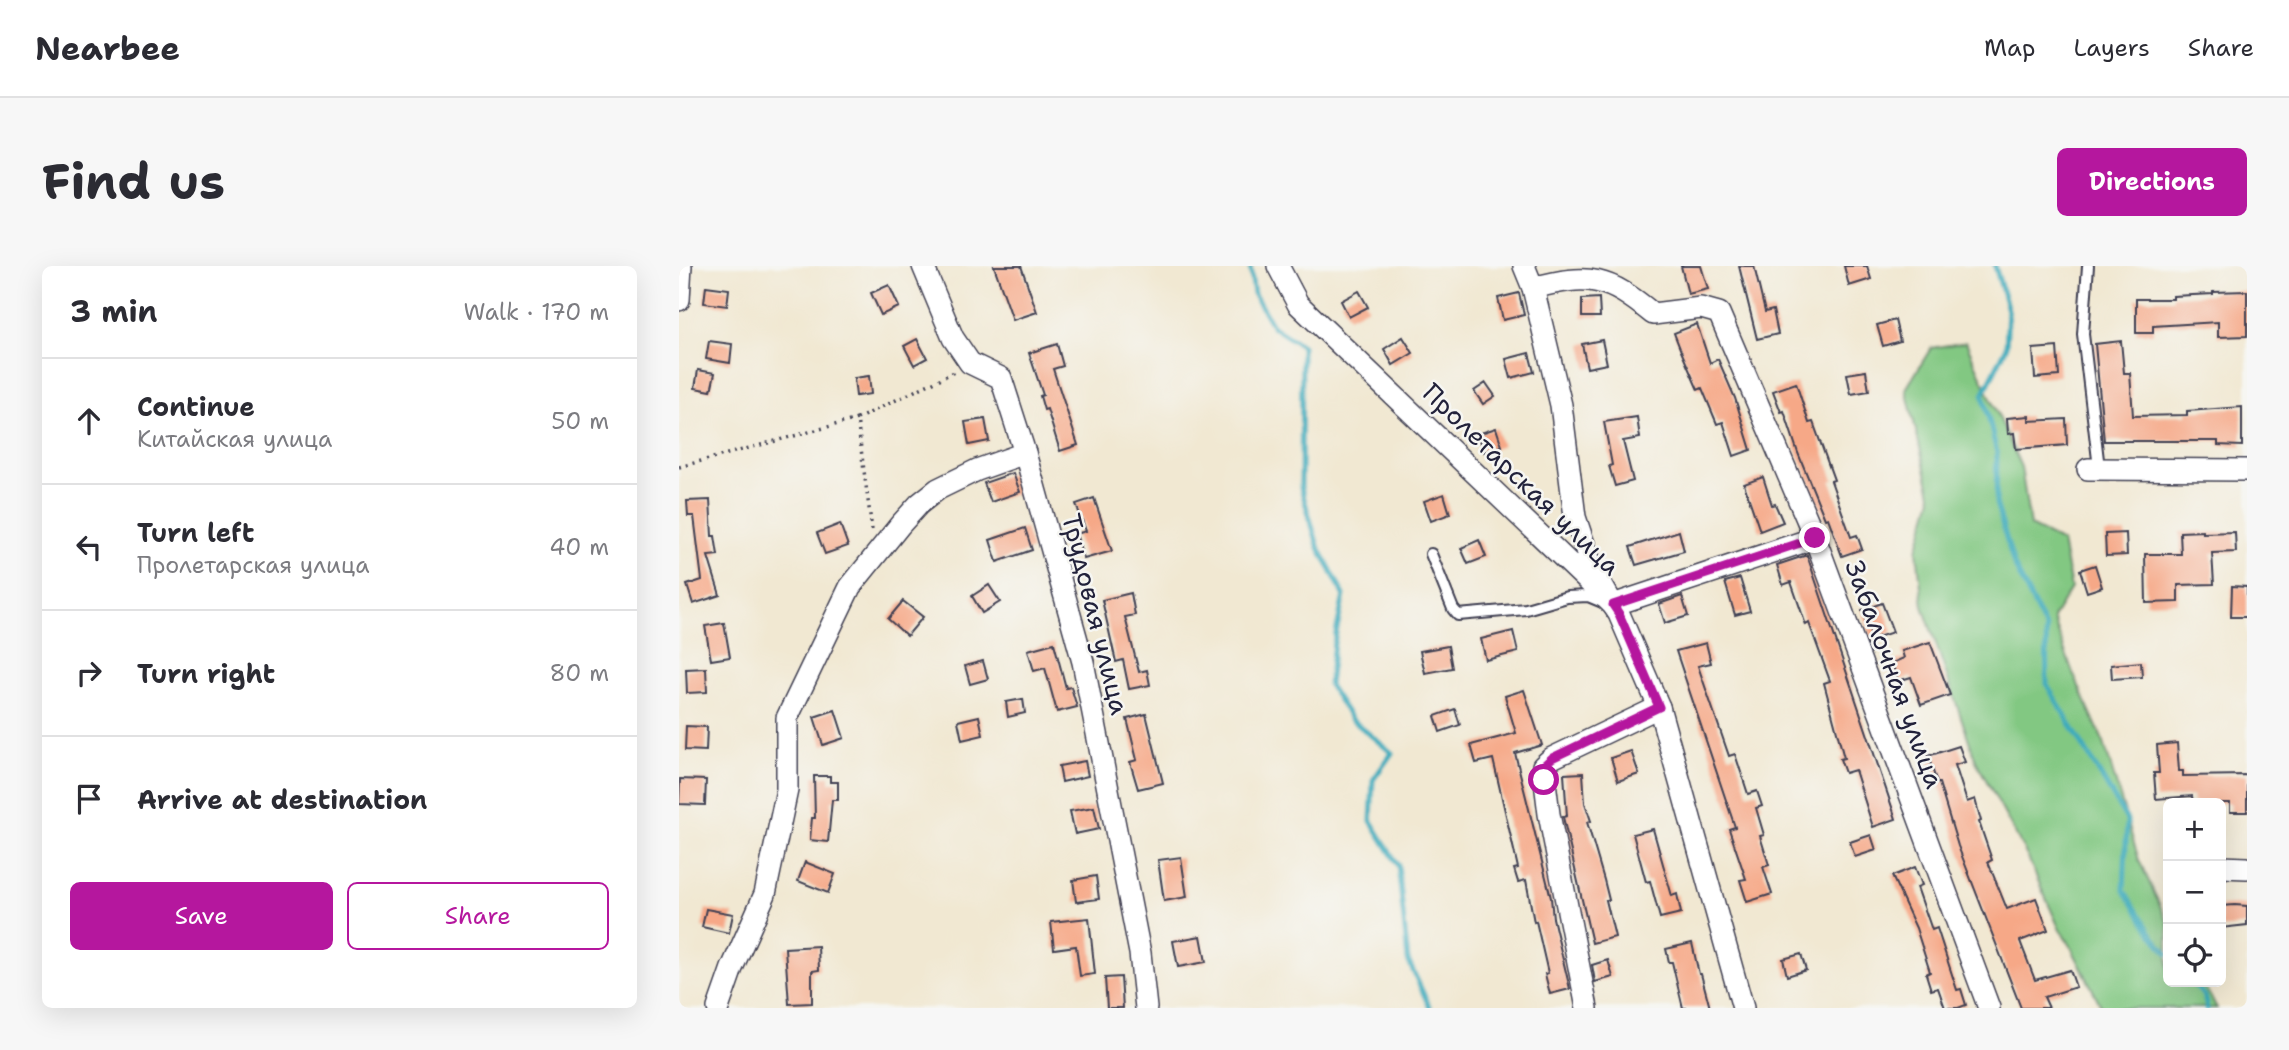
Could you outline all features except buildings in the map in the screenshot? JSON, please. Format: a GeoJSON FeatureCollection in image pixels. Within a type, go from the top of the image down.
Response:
{"type":"FeatureCollection","features":[{"type":"Feature","properties":{"kind":"street"},"geometry":{"type":"LineString","coordinates":[[679,300],[681,266]]}},
{"type":"Feature","properties":{"kind":"street"},"geometry":{"type":"LineString","coordinates":[[923,266],[953,338],[970,363]]}},
{"type":"Feature","properties":{"kind":"street","name":"Пролетарская улица"},"geometry":{"type":"LineString","coordinates":[[1278,266],[1298,304],[1613,605],[1619,614],[1659,707],[1743,1008]]}},
{"type":"Feature","properties":{"kind":"street"},"geometry":{"type":"LineString","coordinates":[[1524,266],[1533,288],[1561,405],[1575,517],[1592,568],[1613,605],[1815,538]]}},
{"type":"Feature","properties":{"kind":"street","name":"Забалочная улица"},"geometry":{"type":"LineString","coordinates":[[1533,288],[1583,280],[1606,282],[1625,291],[1653,314],[1701,308],[1719,313],[1815,538],[1989,1008]]}},
{"type":"Feature","properties":{"kind":"street","name":"Трудовая улица"},"geometry":{"type":"LineString","coordinates":[[970,363],[1001,378],[1025,453],[1083,662],[1140,953],[1146,1008]]}},
{"type":"Feature","properties":{"kind":"street"},"geometry":{"type":"LineString","coordinates":[[718,1008],[732,968],[765,894],[787,790],[787,719],[851,587],[876,552],[919,503],[938,489],[977,470],[1025,453]]}},
{"type":"Feature","properties":{"kind":"street"},"geometry":{"type":"LineString","coordinates":[[2094,468],[2247,470]]}},
{"type":"Feature","properties":{"kind":"street"},"geometry":{"type":"LineString","coordinates":[[1587,1008],[1549,814],[1543,766],[1552,758],[1659,707]]}},
{"type":"Feature","properties":{"kind":"street"},"geometry":{"type":"LineString","coordinates":[[2226,867],[2247,868]]}},
{"type":"Feature","properties":{"kind":"lane"},"geometry":{"type":"LineString","coordinates":[[2088,266],[2083,334],[2094,468]]}},
{"type":"Feature","properties":{"kind":"lane"},"geometry":{"type":"LineString","coordinates":[[1431,554],[1458,615],[1526,609],[1567,597],[1588,596],[1613,605]]}},
{"type":"Feature","properties":{"kind":"path"},"geometry":{"type":"LineString","coordinates":[[679,467],[857,419],[970,363]]}},
{"type":"Feature","properties":{"kind":"path"},"geometry":{"type":"LineString","coordinates":[[857,419],[876,552]]}},
{"type":"Feature","properties":{"kind":"green space"},"geometry":{"type":"Polygon","coordinates":[[[1966,342],[2021,467],[2030,526],[2062,542],[2071,588],[2053,618],[2073,673],[2104,743],[2139,860],[2163,912],[2163,987],[2205,987],[2217,1008],[2102,1008],[2060,930],[2028,858],[1976,761],[1923,606],[1917,550],[1932,498],[1906,389],[1931,348],[1966,342]]]}},
{"type":"Feature","properties":{"kind":"waterway"},"geometry":{"type":"LineString","coordinates":[[1250,266],[1254,294],[1273,327],[1302,346],[1301,488],[1318,546],[1344,595],[1329,685],[1351,719],[1392,753],[1373,780],[1371,821],[1398,865],[1408,960],[1430,1008]]}},
{"type":"Feature","properties":{"kind":"waterway"},"geometry":{"type":"LineString","coordinates":[[1995,266],[2008,310],[2006,348],[1983,395],[1997,453],[1996,503],[2014,565],[2046,629],[2047,685],[2127,820],[2124,890],[2163,948]]}},
{"type":"Feature","properties":{"kind":"waterway"},"geometry":{"type":"LineString","coordinates":[[2196,987],[2204,996],[2207,1008]]}},
{"type":"Feature","properties":{"kind":"route"},"geometry":{"type":"LineString","coordinates":[[1544,780],[1543,766],[1552,758],[1659,707],[1613,605],[1815,538]]}}]}
